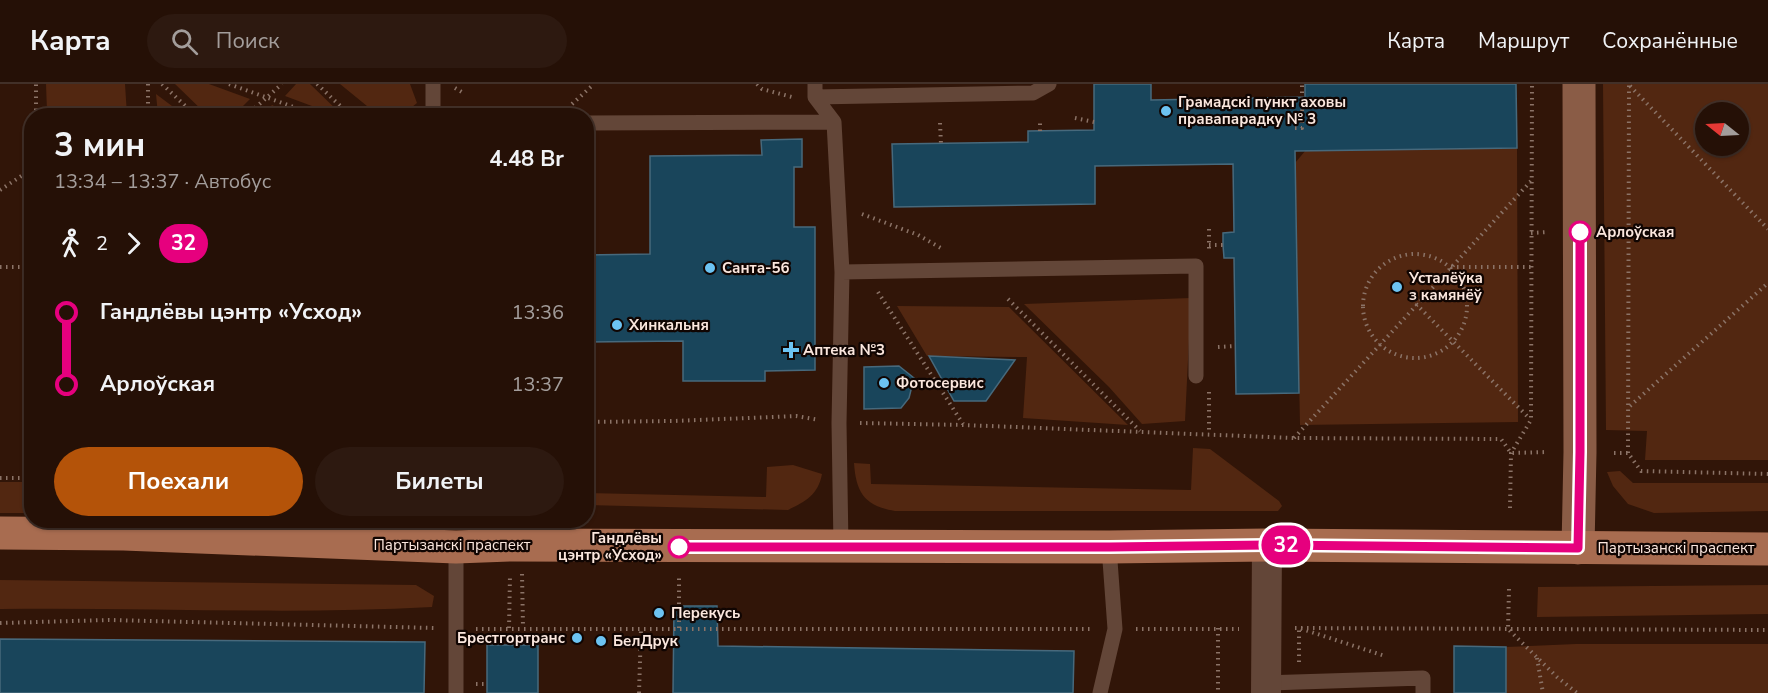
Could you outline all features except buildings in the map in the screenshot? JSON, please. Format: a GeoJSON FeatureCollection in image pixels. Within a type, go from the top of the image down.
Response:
{"type":"FeatureCollection","features":[{"type":"Feature","properties":{"kind":"main road","name":"Партызанскі праспект"},"geometry":{"type":"LineString","coordinates":[[0,533],[103,528]]}},
{"type":"Feature","properties":{"kind":"main road","name":"Партызанскі праспект"},"geometry":{"type":"LineString","coordinates":[[140,528],[456,548],[510,545],[1110,547],[1267,545],[1768,549]]}},
{"type":"Feature","properties":{"kind":"street"},"geometry":{"type":"LineString","coordinates":[[1578,548],[1579,84]]}},
{"type":"Feature","properties":{"kind":"street"},"geometry":{"type":"LineString","coordinates":[[1266,688],[1267,545]]}},
{"type":"Feature","properties":{"kind":"lane"},"geometry":{"type":"LineString","coordinates":[[433,84],[434,108]]}},
{"type":"Feature","properties":{"kind":"lane"},"geometry":{"type":"LineString","coordinates":[[815,91],[1033,93],[1049,84]]}},
{"type":"Feature","properties":{"kind":"lane"},"geometry":{"type":"LineString","coordinates":[[815,91],[834,122],[842,272],[839,423],[841,546]]}},
{"type":"Feature","properties":{"kind":"lane"},"geometry":{"type":"LineString","coordinates":[[594,123],[834,122]]}},
{"type":"Feature","properties":{"kind":"lane"},"geometry":{"type":"LineString","coordinates":[[842,272],[1196,266],[1196,376]]}},
{"type":"Feature","properties":{"kind":"lane"},"geometry":{"type":"LineString","coordinates":[[1100,693],[1115,629],[1110,547]]}},
{"type":"Feature","properties":{"kind":"lane"},"geometry":{"type":"LineString","coordinates":[[456,548],[456,693]]}},
{"type":"Feature","properties":{"kind":"lane"},"geometry":{"type":"LineString","coordinates":[[1266,688],[1423,678],[1423,693]]}},
{"type":"Feature","properties":{"kind":"path"},"geometry":{"type":"LineString","coordinates":[[36,84],[36,108]]}},
{"type":"Feature","properties":{"kind":"path"},"geometry":{"type":"LineString","coordinates":[[148,84],[148,108]]}},
{"type":"Feature","properties":{"kind":"path"},"geometry":{"type":"LineString","coordinates":[[162,84],[188,108]]}},
{"type":"Feature","properties":{"kind":"path"},"geometry":{"type":"LineString","coordinates":[[229,84],[297,108]]}},
{"type":"Feature","properties":{"kind":"path"},"geometry":{"type":"LineString","coordinates":[[255,108],[282,84]]}},
{"type":"Feature","properties":{"kind":"path"},"geometry":{"type":"LineString","coordinates":[[316,84],[342,108]]}},
{"type":"Feature","properties":{"kind":"path"},"geometry":{"type":"LineString","coordinates":[[568,108],[594,84]]}},
{"type":"Feature","properties":{"kind":"path"},"geometry":{"type":"LineString","coordinates":[[757,84],[762,89],[792,97]]}},
{"type":"Feature","properties":{"kind":"path"},"geometry":{"type":"LineString","coordinates":[[1295,128],[1302,128],[1302,84]]}},
{"type":"Feature","properties":{"kind":"path"},"geometry":{"type":"LineString","coordinates":[[1510,508],[1511,453],[1531,420],[1532,84]]}},
{"type":"Feature","properties":{"kind":"path"},"geometry":{"type":"LineString","coordinates":[[1629,85],[1768,229]]}},
{"type":"Feature","properties":{"kind":"path"},"geometry":{"type":"LineString","coordinates":[[1629,85],[1628,453],[1641,471],[1768,474]]}},
{"type":"Feature","properties":{"kind":"path"},"geometry":{"type":"LineString","coordinates":[[1074,118],[1094,122]]}},
{"type":"Feature","properties":{"kind":"path"},"geometry":{"type":"LineString","coordinates":[[1040,120],[1040,131]]}},
{"type":"Feature","properties":{"kind":"path"},"geometry":{"type":"LineString","coordinates":[[940,123],[941,144]]}},
{"type":"Feature","properties":{"kind":"path"},"geometry":{"type":"LineString","coordinates":[[0,190],[24,174]]}},
{"type":"Feature","properties":{"kind":"path"},"geometry":{"type":"LineString","coordinates":[[1294,438],[1532,180]]}},
{"type":"Feature","properties":{"kind":"path"},"geometry":{"type":"LineString","coordinates":[[862,214],[918,235],[978,269]]}},
{"type":"Feature","properties":{"kind":"path"},"geometry":{"type":"LineString","coordinates":[[1209,245],[1223,245]]}},
{"type":"Feature","properties":{"kind":"path"},"geometry":{"type":"LineString","coordinates":[[1421,254],[1438,259],[1450,267],[1462,284],[1467,301],[1466,318],[1453,341],[1446,348],[1431,356],[1413,357],[1396,354],[1380,344],[1372,335],[1366,322],[1363,306],[1366,289],[1374,274],[1387,262],[1404,255],[1421,254]]}},
{"type":"Feature","properties":{"kind":"path"},"geometry":{"type":"LineString","coordinates":[[0,267],[24,267]]}},
{"type":"Feature","properties":{"kind":"path"},"geometry":{"type":"LineString","coordinates":[[1450,267],[1531,267]]}},
{"type":"Feature","properties":{"kind":"path"},"geometry":{"type":"LineString","coordinates":[[865,271],[964,425]]}},
{"type":"Feature","properties":{"kind":"path"},"geometry":{"type":"LineString","coordinates":[[1629,407],[1768,283]]}},
{"type":"Feature","properties":{"kind":"path"},"geometry":{"type":"LineString","coordinates":[[1008,299],[1141,431]]}},
{"type":"Feature","properties":{"kind":"path"},"geometry":{"type":"LineString","coordinates":[[1416,304],[1531,420]]}},
{"type":"Feature","properties":{"kind":"path"},"geometry":{"type":"LineString","coordinates":[[1209,347],[1235,346]]}},
{"type":"Feature","properties":{"kind":"path"},"geometry":{"type":"LineString","coordinates":[[594,422],[673,422],[796,416],[839,423],[964,425],[1294,438],[1501,439],[1511,453]]}},
{"type":"Feature","properties":{"kind":"path"},"geometry":{"type":"LineString","coordinates":[[1511,453],[1548,452]]}},
{"type":"Feature","properties":{"kind":"path"},"geometry":{"type":"LineString","coordinates":[[1614,453],[1628,453]]}},
{"type":"Feature","properties":{"kind":"path"},"geometry":{"type":"LineString","coordinates":[[0,478],[24,478]]}},
{"type":"Feature","properties":{"kind":"path"},"geometry":{"type":"LineString","coordinates":[[679,547],[679,628]]}},
{"type":"Feature","properties":{"kind":"path"},"geometry":{"type":"LineString","coordinates":[[1509,589],[1508,629],[1577,693]]}},
{"type":"Feature","properties":{"kind":"path"},"geometry":{"type":"LineString","coordinates":[[0,623],[109,620],[456,628],[641,629],[1768,630]]}},
{"type":"Feature","properties":{"kind":"path"},"geometry":{"type":"LineString","coordinates":[[1218,628],[1218,693]]}},
{"type":"Feature","properties":{"kind":"path"},"geometry":{"type":"LineString","coordinates":[[1299,628],[1388,657]]}},
{"type":"Feature","properties":{"kind":"path"},"geometry":{"type":"LineString","coordinates":[[639,693],[641,629]]}},
{"type":"Feature","properties":{"kind":"path"},"geometry":{"type":"LineString","coordinates":[[1537,657],[1543,693]]}},
{"type":"Feature","properties":{"kind":"shaded area"},"geometry":{"type":"Polygon","coordinates":[[[46,84],[125,84],[127,108],[47,108],[46,84]]]}},
{"type":"Feature","properties":{"kind":"shaded area"},"geometry":{"type":"Polygon","coordinates":[[[175,84],[209,84],[250,99],[241,108],[200,108],[175,84]]]}},
{"type":"Feature","properties":{"kind":"shaded area"},"geometry":{"type":"Polygon","coordinates":[[[296,84],[310,84],[335,108],[317,108],[285,96],[296,84]]]}},
{"type":"Feature","properties":{"kind":"shaded area"},"geometry":{"type":"Polygon","coordinates":[[[340,84],[410,84],[417,103],[411,108],[369,108],[340,84]]]}},
{"type":"Feature","properties":{"kind":"shaded area"},"geometry":{"type":"Polygon","coordinates":[[[1603,84],[1768,84],[1768,460],[1645,460],[1647,431],[1606,430],[1603,84]]]}},
{"type":"Feature","properties":{"kind":"shaded area"},"geometry":{"type":"Polygon","coordinates":[[[156,94],[175,108],[157,108],[156,94]]]}},
{"type":"Feature","properties":{"kind":"shaded area"},"geometry":{"type":"Polygon","coordinates":[[[1517,148],[1518,422],[1300,425],[1295,163],[1306,150],[1517,148]]]}},
{"type":"Feature","properties":{"kind":"shaded area"},"geometry":{"type":"Polygon","coordinates":[[[1191,298],[1185,421],[1142,424],[1109,387],[1024,304],[1191,298]]]}},
{"type":"Feature","properties":{"kind":"shaded area"},"geometry":{"type":"Polygon","coordinates":[[[897,306],[1009,307],[1128,425],[1023,418],[1027,357],[927,356],[897,306]]]}},
{"type":"Feature","properties":{"kind":"shaded area"},"geometry":{"type":"Polygon","coordinates":[[[1193,448],[1210,449],[1279,501],[1282,506],[1278,511],[895,511],[869,502],[860,490],[854,463],[870,464],[871,484],[1191,490],[1193,448]]]}},
{"type":"Feature","properties":{"kind":"shaded area"},"geometry":{"type":"Polygon","coordinates":[[[793,465],[822,474],[814,492],[800,504],[788,510],[594,505],[594,493],[766,497],[767,467],[793,465]]]}},
{"type":"Feature","properties":{"kind":"shaded area"},"geometry":{"type":"Polygon","coordinates":[[[1620,471],[1633,483],[1768,483],[1768,511],[1654,513],[1628,504],[1613,486],[1607,472],[1620,471]]]}},
{"type":"Feature","properties":{"kind":"shaded area"},"geometry":{"type":"Polygon","coordinates":[[[0,482],[24,482],[24,513],[0,513],[0,482]]]}},
{"type":"Feature","properties":{"kind":"shaded area"},"geometry":{"type":"Polygon","coordinates":[[[0,580],[416,585],[434,596],[432,607],[378,609],[270,611],[0,609],[0,580]]]}},
{"type":"Feature","properties":{"kind":"shaded area"},"geometry":{"type":"Polygon","coordinates":[[[1768,585],[1768,614],[1537,617],[1538,587],[1768,585]]]}},
{"type":"Feature","properties":{"kind":"shaded area"},"geometry":{"type":"Polygon","coordinates":[[[1576,644],[1768,644],[1768,693],[1506,693],[1506,647],[1576,644]]]}},
{"type":"Feature","properties":{"kind":"bus line","name":"32"},"geometry":{"type":"LineString","coordinates":[[679,547],[1267,545],[1578,548],[1580,232]]}},
{"type":"Feature","properties":{"kind":"place","name":"Грамадскі пункт аховы правапарадку № 3"},"geometry":{"type":"Point","coordinates":[1166,111]}},
{"type":"Feature","properties":{"kind":"place","name":"Арлоўская"},"geometry":{"type":"Point","coordinates":[1580,232]}},
{"type":"Feature","properties":{"kind":"place","name":"Санта-56"},"geometry":{"type":"Point","coordinates":[710,268]}},
{"type":"Feature","properties":{"kind":"place","name":"Усталёўка з камянёў"},"geometry":{"type":"Point","coordinates":[1397,287]}},
{"type":"Feature","properties":{"kind":"place","name":"Хинкальня"},"geometry":{"type":"Point","coordinates":[617,325]}},
{"type":"Feature","properties":{"kind":"place","name":"Аптека №3"},"geometry":{"type":"Point","coordinates":[791,350]}},
{"type":"Feature","properties":{"kind":"place","name":"Фотосервис"},"geometry":{"type":"Point","coordinates":[884,383]}},
{"type":"Feature","properties":{"kind":"place","name":"Гандлёвы цэнтр «Усход»"},"geometry":{"type":"Point","coordinates":[679,547]}},
{"type":"Feature","properties":{"kind":"place","name":"Перекусь"},"geometry":{"type":"Point","coordinates":[659,613]}},
{"type":"Feature","properties":{"kind":"place","name":"Брестгортранс"},"geometry":{"type":"Point","coordinates":[577,638]}},
{"type":"Feature","properties":{"kind":"place","name":"БелДрук"},"geometry":{"type":"Point","coordinates":[601,641]}}]}
